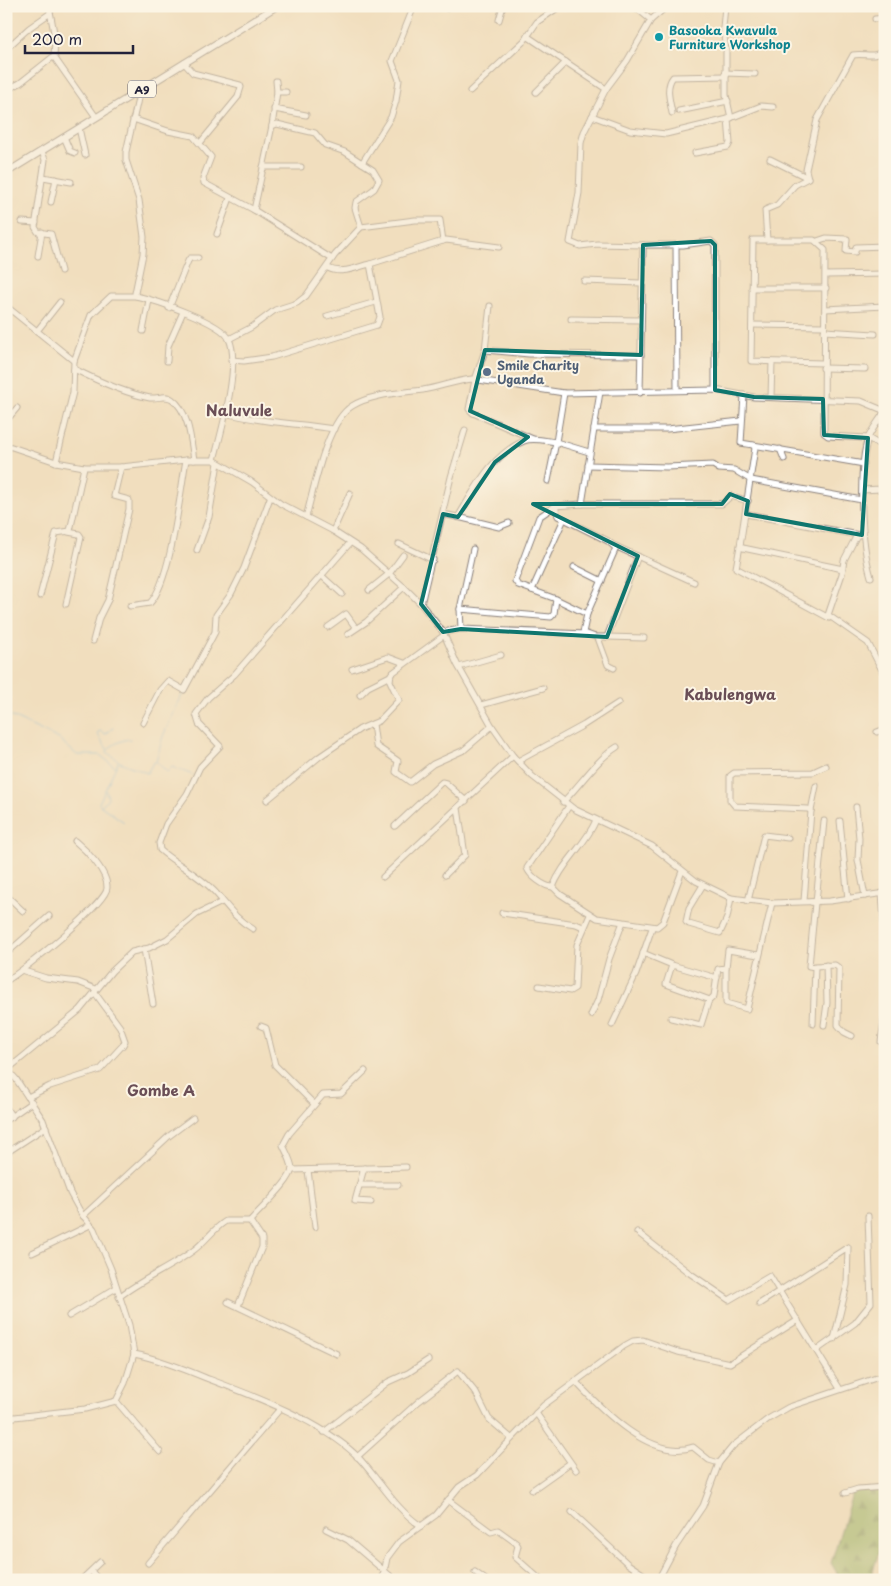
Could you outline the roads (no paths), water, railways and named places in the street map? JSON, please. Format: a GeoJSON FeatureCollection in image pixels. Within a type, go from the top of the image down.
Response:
{"type":"FeatureCollection","features":[{"type":"Feature","properties":{"kind":"main road","name":"A9"},"geometry":{"type":"LineString","coordinates":[[6,173],[277,6]]}},
{"type":"Feature","properties":{"kind":"street"},"geometry":{"type":"LineString","coordinates":[[49,6],[55,38],[54,56],[96,118]]}},
{"type":"Feature","properties":{"kind":"street"},"geometry":{"type":"LineString","coordinates":[[362,163],[391,116],[399,80],[392,61],[414,6]]}},
{"type":"Feature","properties":{"kind":"street"},"geometry":{"type":"LineString","coordinates":[[499,20],[503,6]]}},
{"type":"Feature","properties":{"kind":"street"},"geometry":{"type":"LineString","coordinates":[[634,6],[651,20]]}},
{"type":"Feature","properties":{"kind":"street"},"geometry":{"type":"LineString","coordinates":[[666,6],[651,20],[606,89],[581,143],[579,193],[570,242],[580,246],[597,244],[676,245],[712,241],[715,244],[715,390]]}},
{"type":"Feature","properties":{"kind":"street"},"geometry":{"type":"LineString","coordinates":[[695,153],[728,146],[730,143],[723,22],[725,6]]}},
{"type":"Feature","properties":{"kind":"street"},"geometry":{"type":"LineString","coordinates":[[470,92],[527,36],[537,22],[557,7]]}},
{"type":"Feature","properties":{"kind":"street"},"geometry":{"type":"LineString","coordinates":[[6,49],[29,28],[49,14]]}},
{"type":"Feature","properties":{"kind":"street"},"geometry":{"type":"LineString","coordinates":[[875,19],[885,18]]}},
{"type":"Feature","properties":{"kind":"street"},"geometry":{"type":"LineString","coordinates":[[527,36],[606,89]]}},
{"type":"Feature","properties":{"kind":"street"},"geometry":{"type":"LineString","coordinates":[[808,178],[806,170],[817,120],[853,55],[868,57],[878,55],[885,47]]}},
{"type":"Feature","properties":{"kind":"street"},"geometry":{"type":"LineString","coordinates":[[6,84],[12,87],[20,83],[54,56]]}},
{"type":"Feature","properties":{"kind":"street"},"geometry":{"type":"LineString","coordinates":[[536,92],[566,62]]}},
{"type":"Feature","properties":{"kind":"street"},"geometry":{"type":"LineString","coordinates":[[184,63],[193,73],[240,85],[241,87],[238,97],[200,143]]}},
{"type":"Feature","properties":{"kind":"street"},"geometry":{"type":"LineString","coordinates":[[672,113],[668,94],[669,83],[673,77],[755,74]]}},
{"type":"Feature","properties":{"kind":"street"},"geometry":{"type":"LineString","coordinates":[[254,210],[272,126],[277,92],[276,81]]}},
{"type":"Feature","properties":{"kind":"street"},"geometry":{"type":"LineString","coordinates":[[136,296],[135,290],[143,254],[144,237],[139,200],[126,160],[128,141],[140,90]]}},
{"type":"Feature","properties":{"kind":"street"},"geometry":{"type":"LineString","coordinates":[[277,92],[286,92]]}},
{"type":"Feature","properties":{"kind":"street"},"geometry":{"type":"LineString","coordinates":[[679,111],[728,101]]}},
{"type":"Feature","properties":{"kind":"street"},"geometry":{"type":"LineString","coordinates":[[592,116],[630,130],[656,134],[676,133],[729,118],[761,106],[773,107]]}},
{"type":"Feature","properties":{"kind":"street"},"geometry":{"type":"LineString","coordinates":[[274,109],[306,115]]}},
{"type":"Feature","properties":{"kind":"street"},"geometry":{"type":"LineString","coordinates":[[134,119],[168,131],[186,133],[200,143],[211,159],[202,180],[332,259]]}},
{"type":"Feature","properties":{"kind":"street"},"geometry":{"type":"LineString","coordinates":[[272,126],[277,124],[315,133],[326,145],[345,152],[376,172],[379,180],[376,187],[356,202],[354,208],[361,227]]}},
{"type":"Feature","properties":{"kind":"street"},"geometry":{"type":"LineString","coordinates":[[80,128],[85,155]]}},
{"type":"Feature","properties":{"kind":"street"},"geometry":{"type":"LineString","coordinates":[[64,137],[70,151],[75,153]]}},
{"type":"Feature","properties":{"kind":"street"},"geometry":{"type":"LineString","coordinates":[[42,151],[45,160],[36,224],[37,231],[51,234],[61,271]]}},
{"type":"Feature","properties":{"kind":"street"},"geometry":{"type":"LineString","coordinates":[[770,159],[808,178]]}},
{"type":"Feature","properties":{"kind":"street"},"geometry":{"type":"LineString","coordinates":[[263,167],[302,167]]}},
{"type":"Feature","properties":{"kind":"street"},"geometry":{"type":"LineString","coordinates":[[43,177],[71,182]]}},
{"type":"Feature","properties":{"kind":"street"},"geometry":{"type":"LineString","coordinates":[[767,240],[765,209],[777,205],[795,185],[808,178]]}},
{"type":"Feature","properties":{"kind":"street"},"geometry":{"type":"LineString","coordinates":[[51,202],[56,179]]}},
{"type":"Feature","properties":{"kind":"street"},"geometry":{"type":"LineString","coordinates":[[217,234],[230,198]]}},
{"type":"Feature","properties":{"kind":"street"},"geometry":{"type":"LineString","coordinates":[[229,339],[252,327],[275,310],[301,300],[328,268],[332,259],[361,227],[415,220],[440,220],[443,241]]}},
{"type":"Feature","properties":{"kind":"street"},"geometry":{"type":"LineString","coordinates":[[22,222],[36,224]]}},
{"type":"Feature","properties":{"kind":"street"},"geometry":{"type":"LineString","coordinates":[[38,256],[42,232]]}},
{"type":"Feature","properties":{"kind":"street"},"geometry":{"type":"LineString","coordinates":[[865,369],[751,361],[752,241],[847,239],[846,251],[855,252],[856,247],[885,246]]}},
{"type":"Feature","properties":{"kind":"street"},"geometry":{"type":"LineString","coordinates":[[328,268],[335,272],[342,272],[443,241],[499,247]]}},
{"type":"Feature","properties":{"kind":"street"},"geometry":{"type":"LineString","coordinates":[[817,241],[827,253],[823,366],[824,433],[828,436],[868,438],[885,448]]}},
{"type":"Feature","properties":{"kind":"street"},"geometry":{"type":"LineString","coordinates":[[640,393],[643,245]]}},
{"type":"Feature","properties":{"kind":"street"},"geometry":{"type":"LineString","coordinates":[[676,245],[677,390]]}},
{"type":"Feature","properties":{"kind":"street"},"geometry":{"type":"LineString","coordinates":[[169,308],[188,261],[190,258],[198,258]]}},
{"type":"Feature","properties":{"kind":"street"},"geometry":{"type":"LineString","coordinates":[[231,360],[244,361],[272,357],[375,326],[380,321],[370,264]]}},
{"type":"Feature","properties":{"kind":"street"},"geometry":{"type":"LineString","coordinates":[[826,274],[885,274]]}},
{"type":"Feature","properties":{"kind":"street"},"geometry":{"type":"LineString","coordinates":[[584,282],[641,283]]}},
{"type":"Feature","properties":{"kind":"street"},"geometry":{"type":"LineString","coordinates":[[752,288],[826,288]]}},
{"type":"Feature","properties":{"kind":"street"},"geometry":{"type":"LineString","coordinates":[[56,462],[70,406],[74,361],[88,322],[99,305],[114,295],[136,296],[183,312],[218,327],[229,339],[231,360],[226,413],[216,461],[209,517],[197,550]]}},
{"type":"Feature","properties":{"kind":"street"},"geometry":{"type":"LineString","coordinates":[[143,331],[150,300]]}},
{"type":"Feature","properties":{"kind":"street"},"geometry":{"type":"LineString","coordinates":[[37,331],[60,302]]}},
{"type":"Feature","properties":{"kind":"street"},"geometry":{"type":"LineString","coordinates":[[327,316],[376,302]]}},
{"type":"Feature","properties":{"kind":"street"},"geometry":{"type":"LineString","coordinates":[[6,306],[74,361]]}},
{"type":"Feature","properties":{"kind":"street"},"geometry":{"type":"LineString","coordinates":[[490,306],[485,350],[469,406],[471,412],[534,440]]}},
{"type":"Feature","properties":{"kind":"street"},"geometry":{"type":"LineString","coordinates":[[825,309],[885,306]]}},
{"type":"Feature","properties":{"kind":"street"},"geometry":{"type":"LineString","coordinates":[[166,361],[168,346],[183,312]]}},
{"type":"Feature","properties":{"kind":"street"},"geometry":{"type":"LineString","coordinates":[[571,319],[641,320]]}},
{"type":"Feature","properties":{"kind":"street"},"geometry":{"type":"LineString","coordinates":[[752,325],[824,328],[875,334]]}},
{"type":"Feature","properties":{"kind":"street"},"geometry":{"type":"LineString","coordinates":[[485,350],[529,354],[641,355]]}},
{"type":"Feature","properties":{"kind":"street"},"geometry":{"type":"LineString","coordinates":[[771,397],[772,362]]}},
{"type":"Feature","properties":{"kind":"street"},"geometry":{"type":"LineString","coordinates":[[74,369],[95,379],[142,396],[167,397],[174,400],[186,422],[194,460]]}},
{"type":"Feature","properties":{"kind":"street"},"geometry":{"type":"LineString","coordinates":[[306,518],[318,473],[334,429],[348,409],[364,401],[434,388],[465,380],[564,393],[640,393],[677,390],[715,390],[744,395],[861,401],[885,411],[868,438],[864,464],[860,535],[871,577]]}},
{"type":"Feature","properties":{"kind":"street"},"geometry":{"type":"LineString","coordinates":[[582,504],[600,392]]}},
{"type":"Feature","properties":{"kind":"street"},"geometry":{"type":"LineString","coordinates":[[548,481],[564,393]]}},
{"type":"Feature","properties":{"kind":"street"},"geometry":{"type":"LineString","coordinates":[[744,395],[741,443],[780,448],[864,464]]}},
{"type":"Feature","properties":{"kind":"street"},"geometry":{"type":"LineString","coordinates":[[6,421],[17,408]]}},
{"type":"Feature","properties":{"kind":"street"},"geometry":{"type":"LineString","coordinates":[[226,413],[251,420],[296,423],[334,429]]}},
{"type":"Feature","properties":{"kind":"street"},"geometry":{"type":"LineString","coordinates":[[594,429],[668,429],[741,421]]}},
{"type":"Feature","properties":{"kind":"street"},"geometry":{"type":"LineString","coordinates":[[421,604],[465,430]]}},
{"type":"Feature","properties":{"kind":"street"},"geometry":{"type":"LineString","coordinates":[[458,516],[476,486],[495,462],[525,441],[556,442],[589,452]]}},
{"type":"Feature","properties":{"kind":"street"},"geometry":{"type":"LineString","coordinates":[[6,445],[56,462],[84,467],[121,467],[186,460],[216,461],[252,482],[270,498],[333,531],[370,556],[404,587],[421,604],[443,634],[492,726],[513,756],[563,802],[596,820],[652,846],[702,885],[731,898],[772,903],[814,902],[884,893],[885,934]]}},
{"type":"Feature","properties":{"kind":"street"},"geometry":{"type":"LineString","coordinates":[[753,445],[755,448],[751,480],[736,568],[829,618],[868,643],[885,676]]}},
{"type":"Feature","properties":{"kind":"street"},"geometry":{"type":"LineString","coordinates":[[780,448],[784,459]]}},
{"type":"Feature","properties":{"kind":"street"},"geometry":{"type":"LineString","coordinates":[[130,606],[150,603],[157,593],[168,558],[186,460]]}},
{"type":"Feature","properties":{"kind":"street"},"geometry":{"type":"LineString","coordinates":[[588,465],[667,468],[713,465],[719,469],[734,470],[751,480],[862,500]]}},
{"type":"Feature","properties":{"kind":"street"},"geometry":{"type":"LineString","coordinates":[[68,532],[71,528],[84,467]]}},
{"type":"Feature","properties":{"kind":"street"},"geometry":{"type":"LineString","coordinates":[[93,641],[99,618],[108,600],[129,509],[129,500],[114,496],[121,467]]}},
{"type":"Feature","properties":{"kind":"street"},"geometry":{"type":"LineString","coordinates":[[863,490],[880,489],[884,485]]}},
{"type":"Feature","properties":{"kind":"street"},"geometry":{"type":"LineString","coordinates":[[333,531],[350,493]]}},
{"type":"Feature","properties":{"kind":"street"},"geometry":{"type":"LineString","coordinates":[[587,614],[556,599],[518,585],[515,580],[539,517],[555,506],[582,504],[722,504],[730,496],[748,501]]}},
{"type":"Feature","properties":{"kind":"street"},"geometry":{"type":"LineString","coordinates":[[143,723],[160,690],[168,681],[184,690],[215,630],[216,615],[231,594],[244,568],[270,498]]}},
{"type":"Feature","properties":{"kind":"street"},"geometry":{"type":"LineString","coordinates":[[555,506],[556,513],[564,519],[614,545],[694,582]]}},
{"type":"Feature","properties":{"kind":"street"},"geometry":{"type":"LineString","coordinates":[[443,514],[499,527],[509,523]]}},
{"type":"Feature","properties":{"kind":"street"},"geometry":{"type":"LineString","coordinates":[[746,514],[860,535]]}},
{"type":"Feature","properties":{"kind":"street"},"geometry":{"type":"LineString","coordinates":[[532,590],[564,519]]}},
{"type":"Feature","properties":{"kind":"street"},"geometry":{"type":"LineString","coordinates":[[40,596],[56,535],[59,532],[79,534],[81,537],[66,604]]}},
{"type":"Feature","properties":{"kind":"street"},"geometry":{"type":"LineString","coordinates":[[829,618],[828,614],[843,569],[844,560],[860,535]]}},
{"type":"Feature","properties":{"kind":"street"},"geometry":{"type":"LineString","coordinates":[[253,929],[235,918],[214,891],[200,879],[160,850],[159,843],[162,831],[187,794],[200,767],[220,746],[199,724],[196,714],[208,698],[234,675],[350,543]]}},
{"type":"Feature","properties":{"kind":"street"},"geometry":{"type":"LineString","coordinates":[[400,544],[432,560]]}},
{"type":"Feature","properties":{"kind":"street"},"geometry":{"type":"LineString","coordinates":[[583,633],[587,614],[615,552],[614,545]]}},
{"type":"Feature","properties":{"kind":"street"},"geometry":{"type":"LineString","coordinates":[[740,546],[843,569]]}},
{"type":"Feature","properties":{"kind":"street"},"geometry":{"type":"LineString","coordinates":[[460,629],[460,609],[473,549]]}},
{"type":"Feature","properties":{"kind":"street"},"geometry":{"type":"LineString","coordinates":[[369,590],[389,574],[403,556]]}},
{"type":"Feature","properties":{"kind":"street"},"geometry":{"type":"LineString","coordinates":[[607,637],[638,556]]}},
{"type":"Feature","properties":{"kind":"street"},"geometry":{"type":"LineString","coordinates":[[574,567],[602,581]]}},
{"type":"Feature","properties":{"kind":"street"},"geometry":{"type":"LineString","coordinates":[[322,576],[342,594]]}},
{"type":"Feature","properties":{"kind":"street"},"geometry":{"type":"LineString","coordinates":[[348,634],[404,587]]}},
{"type":"Feature","properties":{"kind":"street"},"geometry":{"type":"LineString","coordinates":[[460,609],[550,617],[554,613],[556,599]]}},
{"type":"Feature","properties":{"kind":"street"},"geometry":{"type":"LineString","coordinates":[[328,627],[346,614],[356,628]]}},
{"type":"Feature","properties":{"kind":"street"},"geometry":{"type":"LineString","coordinates":[[360,695],[368,687],[390,676],[443,634],[460,629],[583,633],[597,637],[644,638]]}},
{"type":"Feature","properties":{"kind":"street"},"geometry":{"type":"LineString","coordinates":[[597,637],[608,666],[614,668]]}},
{"type":"Feature","properties":{"kind":"street"},"geometry":{"type":"LineString","coordinates":[[459,667],[502,655]]}},
{"type":"Feature","properties":{"kind":"street"},"geometry":{"type":"LineString","coordinates":[[352,669],[388,657],[404,663]]}},
{"type":"Feature","properties":{"kind":"street"},"geometry":{"type":"LineString","coordinates":[[267,800],[320,756],[360,729],[382,718],[399,700],[390,676]]}},
{"type":"Feature","properties":{"kind":"street"},"geometry":{"type":"LineString","coordinates":[[481,705],[543,688]]}},
{"type":"Feature","properties":{"kind":"street"},"geometry":{"type":"LineString","coordinates":[[518,761],[584,726],[618,703]]}},
{"type":"Feature","properties":{"kind":"street"},"geometry":{"type":"LineString","coordinates":[[373,724],[376,746],[398,761],[396,772],[410,782],[433,764],[464,750],[492,726]]}},
{"type":"Feature","properties":{"kind":"street"},"geometry":{"type":"LineString","coordinates":[[877,732],[885,729]]}},
{"type":"Feature","properties":{"kind":"street"},"geometry":{"type":"LineString","coordinates":[[563,802],[586,779],[599,760],[617,747]]}},
{"type":"Feature","properties":{"kind":"street"},"geometry":{"type":"LineString","coordinates":[[383,877],[513,756]]}},
{"type":"Feature","properties":{"kind":"street"},"geometry":{"type":"LineString","coordinates":[[811,811],[799,808],[735,806],[730,800],[730,776],[734,773],[813,772],[826,766]]}},
{"type":"Feature","properties":{"kind":"street"},"geometry":{"type":"LineString","coordinates":[[395,826],[442,782],[446,783],[466,801]]}},
{"type":"Feature","properties":{"kind":"street"},"geometry":{"type":"LineString","coordinates":[[804,901],[811,811],[816,786]]}},
{"type":"Feature","properties":{"kind":"street"},"geometry":{"type":"LineString","coordinates":[[570,806],[527,868],[531,875],[548,887],[552,887],[590,914],[603,920],[652,928]]}},
{"type":"Feature","properties":{"kind":"street"},"geometry":{"type":"LineString","coordinates":[[856,807],[859,838],[858,855],[865,896]]}},
{"type":"Feature","properties":{"kind":"street"},"geometry":{"type":"LineString","coordinates":[[444,875],[464,856],[458,808]]}},
{"type":"Feature","properties":{"kind":"street"},"geometry":{"type":"LineString","coordinates":[[552,887],[564,866],[588,837],[596,820]]}},
{"type":"Feature","properties":{"kind":"street"},"geometry":{"type":"LineString","coordinates":[[824,821],[814,902],[812,949],[808,964],[815,966],[834,965],[838,968],[838,1024],[844,1032],[852,1036]]}},
{"type":"Feature","properties":{"kind":"street"},"geometry":{"type":"LineString","coordinates":[[840,821],[848,899]]}},
{"type":"Feature","properties":{"kind":"street"},"geometry":{"type":"LineString","coordinates":[[748,901],[764,835],[788,838]]}},
{"type":"Feature","properties":{"kind":"street"},"geometry":{"type":"LineString","coordinates":[[6,981],[24,971],[45,949],[89,914],[106,894],[106,882],[93,856],[75,841]]}},
{"type":"Feature","properties":{"kind":"street"},"geometry":{"type":"LineString","coordinates":[[612,1025],[636,974],[652,928],[662,922],[682,871]]}},
{"type":"Feature","properties":{"kind":"street"},"geometry":{"type":"LineString","coordinates":[[702,885],[689,908],[686,922],[689,924],[720,934],[727,918],[731,898]]}},
{"type":"Feature","properties":{"kind":"street"},"geometry":{"type":"LineString","coordinates":[[6,895],[23,911]]}},
{"type":"Feature","properties":{"kind":"street"},"geometry":{"type":"LineString","coordinates":[[6,1418],[86,1409],[116,1401],[125,1383],[134,1354],[129,1325],[105,1253],[66,1183],[46,1127],[28,1096],[7,1069],[80,1010],[95,991],[132,952],[167,939],[197,914],[222,902]]}},
{"type":"Feature","properties":{"kind":"street"},"geometry":{"type":"LineString","coordinates":[[758,955],[728,950],[726,1003],[747,1009],[758,955],[772,903]]}},
{"type":"Feature","properties":{"kind":"street"},"geometry":{"type":"LineString","coordinates":[[502,913],[576,924],[583,927]]}},
{"type":"Feature","properties":{"kind":"street"},"geometry":{"type":"LineString","coordinates":[[539,986],[570,991],[575,988],[577,945],[590,914]]}},
{"type":"Feature","properties":{"kind":"street"},"geometry":{"type":"LineString","coordinates":[[6,954],[49,916]]}},
{"type":"Feature","properties":{"kind":"street"},"geometry":{"type":"LineString","coordinates":[[591,1015],[598,1000],[609,959],[623,922]]}},
{"type":"Feature","properties":{"kind":"street"},"geometry":{"type":"LineString","coordinates":[[144,949],[153,1004]]}},
{"type":"Feature","properties":{"kind":"street"},"geometry":{"type":"LineString","coordinates":[[643,953],[672,965],[717,978]]}},
{"type":"Feature","properties":{"kind":"street"},"geometry":{"type":"LineString","coordinates":[[672,965],[666,984],[709,1000]]}},
{"type":"Feature","properties":{"kind":"street"},"geometry":{"type":"LineString","coordinates":[[824,1025],[827,1002],[826,965]]}},
{"type":"Feature","properties":{"kind":"street"},"geometry":{"type":"LineString","coordinates":[[813,1024],[815,966]]}},
{"type":"Feature","properties":{"kind":"street"},"geometry":{"type":"LineString","coordinates":[[671,1018],[701,1025],[709,1000],[714,996],[718,969],[726,968]]}},
{"type":"Feature","properties":{"kind":"street"},"geometry":{"type":"LineString","coordinates":[[24,971],[46,978],[78,982],[95,991],[120,1027],[125,1041],[100,1070],[50,1086],[28,1096]]}},
{"type":"Feature","properties":{"kind":"street"},"geometry":{"type":"LineString","coordinates":[[881,1042],[885,1013]]}},
{"type":"Feature","properties":{"kind":"street"},"geometry":{"type":"LineString","coordinates":[[261,1026],[266,1028],[269,1036],[275,1065],[314,1104]]}},
{"type":"Feature","properties":{"kind":"street"},"geometry":{"type":"LineString","coordinates":[[119,1297],[134,1285],[150,1278],[193,1251],[226,1221],[250,1221],[286,1181],[292,1170],[284,1143],[314,1104],[325,1094],[334,1096],[341,1094],[365,1072]]}},
{"type":"Feature","properties":{"kind":"street"},"geometry":{"type":"LineString","coordinates":[[6,1120],[32,1102]]}},
{"type":"Feature","properties":{"kind":"street"},"geometry":{"type":"LineString","coordinates":[[6,1108],[12,1117]]}},
{"type":"Feature","properties":{"kind":"street"},"geometry":{"type":"LineString","coordinates":[[83,1216],[169,1136],[193,1118]]}},
{"type":"Feature","properties":{"kind":"street"},"geometry":{"type":"LineString","coordinates":[[6,1153],[46,1127]]}},
{"type":"Feature","properties":{"kind":"street"},"geometry":{"type":"LineString","coordinates":[[292,1170],[406,1167]]}},
{"type":"Feature","properties":{"kind":"street"},"geometry":{"type":"LineString","coordinates":[[364,1168],[355,1200],[371,1202]]}},
{"type":"Feature","properties":{"kind":"street"},"geometry":{"type":"LineString","coordinates":[[308,1170],[316,1227]]}},
{"type":"Feature","properties":{"kind":"street"},"geometry":{"type":"LineString","coordinates":[[360,1185],[398,1185]]}},
{"type":"Feature","properties":{"kind":"street"},"geometry":{"type":"LineString","coordinates":[[817,1350],[856,1323],[872,1303],[868,1216]]}},
{"type":"Feature","properties":{"kind":"street"},"geometry":{"type":"LineString","coordinates":[[238,1306],[262,1247],[262,1239],[250,1221]]}},
{"type":"Feature","properties":{"kind":"street"},"geometry":{"type":"LineString","coordinates":[[32,1253],[90,1225]]}},
{"type":"Feature","properties":{"kind":"street"},"geometry":{"type":"LineString","coordinates":[[637,1232],[688,1272],[729,1300],[768,1276],[771,1277],[840,1389]]}},
{"type":"Feature","properties":{"kind":"street"},"geometry":{"type":"LineString","coordinates":[[759,1304],[845,1247],[848,1248],[847,1285],[834,1339]]}},
{"type":"Feature","properties":{"kind":"street"},"geometry":{"type":"LineString","coordinates":[[69,1316],[116,1288]]}},
{"type":"Feature","properties":{"kind":"street"},"geometry":{"type":"LineString","coordinates":[[228,1302],[337,1354]]}},
{"type":"Feature","properties":{"kind":"street"},"geometry":{"type":"LineString","coordinates":[[380,1580],[387,1558],[393,1548],[436,1515],[465,1481],[476,1475],[536,1413],[624,1346],[634,1341],[644,1340],[678,1352],[730,1363],[798,1320]]}},
{"type":"Feature","properties":{"kind":"street"},"geometry":{"type":"LineString","coordinates":[[134,1354],[169,1363],[241,1390],[324,1432],[357,1456],[390,1496],[421,1526]]}},
{"type":"Feature","properties":{"kind":"street"},"geometry":{"type":"LineString","coordinates":[[324,1432],[388,1382],[411,1372],[428,1360]]}},
{"type":"Feature","properties":{"kind":"street"},"geometry":{"type":"LineString","coordinates":[[357,1456],[412,1407],[457,1371],[476,1393],[488,1418],[511,1438]]}},
{"type":"Feature","properties":{"kind":"street"},"geometry":{"type":"LineString","coordinates":[[658,1580],[676,1546],[703,1506],[719,1463],[733,1446],[768,1419],[797,1404],[885,1375]]}},
{"type":"Feature","properties":{"kind":"street"},"geometry":{"type":"LineString","coordinates":[[576,1382],[599,1406],[641,1439],[677,1450],[693,1447],[709,1460],[719,1463]]}},
{"type":"Feature","properties":{"kind":"street"},"geometry":{"type":"LineString","coordinates":[[116,1401],[160,1452]]}},
{"type":"Feature","properties":{"kind":"street"},"geometry":{"type":"LineString","coordinates":[[148,1563],[280,1409]]}},
{"type":"Feature","properties":{"kind":"street"},"geometry":{"type":"LineString","coordinates":[[536,1413],[576,1470]]}},
{"type":"Feature","properties":{"kind":"street"},"geometry":{"type":"LineString","coordinates":[[532,1490],[570,1463]]}},
{"type":"Feature","properties":{"kind":"street"},"geometry":{"type":"LineString","coordinates":[[845,1493],[858,1489],[885,1487]]}},
{"type":"Feature","properties":{"kind":"street"},"geometry":{"type":"LineString","coordinates":[[448,1500],[491,1532],[498,1530],[516,1543],[518,1548],[514,1556],[541,1580]]}},
{"type":"Feature","properties":{"kind":"street"},"geometry":{"type":"LineString","coordinates":[[572,1512],[628,1564],[652,1580]]}},
{"type":"Feature","properties":{"kind":"street"},"geometry":{"type":"LineString","coordinates":[[326,1529],[348,1540],[395,1580]]}},
{"type":"Feature","properties":{"kind":"street"},"geometry":{"type":"LineString","coordinates":[[82,1580],[100,1562]]}},
{"type":"Feature","properties":{"kind":"street"},"geometry":{"type":"LineString","coordinates":[[91,1571],[99,1580]]}},
{"type":"Feature","properties":{"kind":"street"},"geometry":{"type":"LineString","coordinates":[[475,1572],[486,1580]]}},
{"type":"Feature","properties":{"kind":"waterway"},"geometry":{"type":"LineString","coordinates":[[243,6],[248,9]]}},
{"type":"Feature","properties":{"kind":"waterway"},"geometry":{"type":"LineString","coordinates":[[130,739],[116,743],[107,752],[120,762],[147,773],[153,763],[156,762],[163,736],[184,691]]}},
{"type":"Feature","properties":{"kind":"waterway"},"geometry":{"type":"LineString","coordinates":[[6,714],[59,739],[77,755],[100,755],[115,767]]}},
{"type":"Feature","properties":{"kind":"waterway"},"geometry":{"type":"LineString","coordinates":[[107,749],[97,733],[100,731],[106,734],[113,728]]}},
{"type":"Feature","properties":{"kind":"waterway"},"geometry":{"type":"LineString","coordinates":[[101,806],[99,803],[118,762]]}},
{"type":"Feature","properties":{"kind":"waterway"},"geometry":{"type":"LineString","coordinates":[[157,762],[167,772],[172,767],[193,775]]}},
{"type":"Feature","properties":{"kind":"waterway"},"geometry":{"type":"LineString","coordinates":[[106,791],[108,798],[101,806],[124,822]]}},
{"type":"Feature","properties":{"kind":"place","name":"Basooka Kwavula Furniture Workshop"},"geometry":{"type":"Point","coordinates":[659,37]}},
{"type":"Feature","properties":{"kind":"place","name":"Smile Charity Uganda"},"geometry":{"type":"Point","coordinates":[487,372]}},
{"type":"Feature","properties":{"kind":"district","name":"Naluvule"},"geometry":{"type":"Point","coordinates":[239,409]}},
{"type":"Feature","properties":{"kind":"district","name":"Kabulengwa"},"geometry":{"type":"Point","coordinates":[730,693]}},
{"type":"Feature","properties":{"kind":"district","name":"Gombe A"},"geometry":{"type":"Point","coordinates":[161,1089]}}]}
